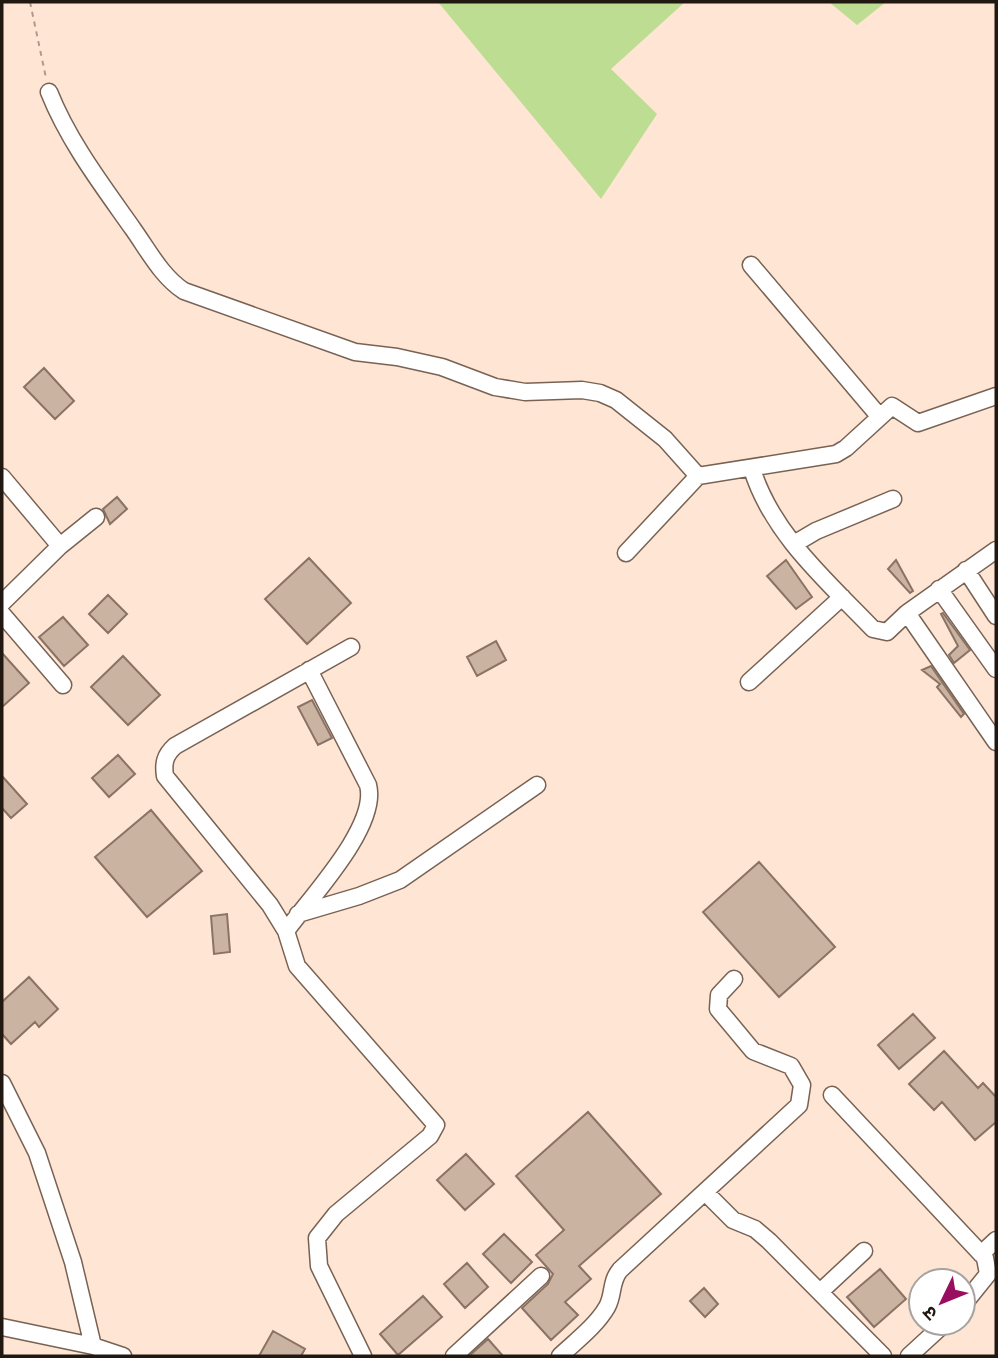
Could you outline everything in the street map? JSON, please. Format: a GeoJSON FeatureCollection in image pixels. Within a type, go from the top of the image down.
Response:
{"type":"FeatureCollection","features":[{"type":"Feature","properties":{"kind":"street"},"geometry":{"type":"LineString","coordinates":[[49,92],[61,123],[94,173],[165,274],[184,291],[346,350],[442,367],[495,387],[525,392],[588,390],[608,396],[671,445],[698,476]]}},
{"type":"Feature","properties":{"kind":"street"},"geometry":{"type":"LineString","coordinates":[[751,265],[879,416]]}},
{"type":"Feature","properties":{"kind":"street"},"geometry":{"type":"LineString","coordinates":[[626,553],[698,476],[836,454],[892,405],[911,421],[923,422],[969,403],[996,396]]}},
{"type":"Feature","properties":{"kind":"street"},"geometry":{"type":"LineString","coordinates":[[752,469],[764,503],[794,544],[878,633],[887,632],[907,613],[996,550]]}},
{"type":"Feature","properties":{"kind":"street"},"geometry":{"type":"LineString","coordinates":[[2,477],[60,546]]}},
{"type":"Feature","properties":{"kind":"street"},"geometry":{"type":"LineString","coordinates":[[794,544],[816,531],[893,499]]}},
{"type":"Feature","properties":{"kind":"street"},"geometry":{"type":"LineString","coordinates":[[2,603],[60,546],[96,517]]}},
{"type":"Feature","properties":{"kind":"street"},"geometry":{"type":"LineString","coordinates":[[966,570],[996,616]]}},
{"type":"Feature","properties":{"kind":"street"},"geometry":{"type":"LineString","coordinates":[[939,589],[996,669]]}},
{"type":"Feature","properties":{"kind":"street"},"geometry":{"type":"LineString","coordinates":[[749,682],[842,597]]}},
{"type":"Feature","properties":{"kind":"street"},"geometry":{"type":"LineString","coordinates":[[907,613],[996,742]]}},
{"type":"Feature","properties":{"kind":"street"},"geometry":{"type":"LineString","coordinates":[[2,614],[63,685]]}},
{"type":"Feature","properties":{"kind":"street"},"geometry":{"type":"LineString","coordinates":[[351,647],[176,746],[165,758],[164,766],[165,776],[270,905],[286,931],[296,966],[436,1125],[429,1136],[337,1214],[317,1238],[319,1266],[363,1356]]}},
{"type":"Feature","properties":{"kind":"street"},"geometry":{"type":"LineString","coordinates":[[286,931],[348,847],[370,802],[368,785],[309,670]]}},
{"type":"Feature","properties":{"kind":"street"},"geometry":{"type":"LineString","coordinates":[[298,914],[359,896],[400,880],[537,785]]}},
{"type":"Feature","properties":{"kind":"street"},"geometry":{"type":"LineString","coordinates":[[560,1356],[606,1310],[611,1299],[612,1283],[620,1270],[795,1110],[802,1097],[802,1085],[791,1066],[760,1056],[720,1013],[717,999],[734,979]]}},
{"type":"Feature","properties":{"kind":"street"},"geometry":{"type":"LineString","coordinates":[[2,1083],[37,1153],[73,1262],[93,1346]]}},
{"type":"Feature","properties":{"kind":"street"},"geometry":{"type":"LineString","coordinates":[[832,1095],[981,1254],[988,1266],[988,1274],[977,1288]]}},
{"type":"Feature","properties":{"kind":"street"},"geometry":{"type":"LineString","coordinates":[[705,1192],[735,1222],[761,1233],[883,1356]]}},
{"type":"Feature","properties":{"kind":"street"},"geometry":{"type":"LineString","coordinates":[[981,1254],[996,1240]]}},
{"type":"Feature","properties":{"kind":"street"},"geometry":{"type":"LineString","coordinates":[[820,1292],[864,1251]]}},
{"type":"Feature","properties":{"kind":"street"},"geometry":{"type":"LineString","coordinates":[[454,1356],[541,1276]]}},
{"type":"Feature","properties":{"kind":"street"},"geometry":{"type":"LineString","coordinates":[[2,1327],[93,1346],[123,1356]]}},
{"type":"Feature","properties":{"kind":"street"},"geometry":{"type":"LineString","coordinates":[[909,1356],[930,1337]]}},
{"type":"Feature","properties":{"kind":"path"},"geometry":{"type":"LineString","coordinates":[[30,2],[49,92]]}},
{"type":"Feature","properties":{"kind":"green space"},"geometry":{"type":"Polygon","coordinates":[[[438,2],[685,2],[611,69],[657,114],[601,199],[438,2]]]}},
{"type":"Feature","properties":{"kind":"green space"},"geometry":{"type":"Polygon","coordinates":[[[829,2],[886,2],[857,25],[829,2]]]}},
{"type":"Feature","properties":{"kind":"building"},"geometry":{"type":"Polygon","coordinates":[[[44,368],[74,401],[55,419],[24,387],[44,368]]]}},
{"type":"Feature","properties":{"kind":"building"},"geometry":{"type":"Polygon","coordinates":[[[117,497],[127,509],[110,524],[103,509],[117,497]]]}},
{"type":"Feature","properties":{"kind":"building"},"geometry":{"type":"Polygon","coordinates":[[[309,558],[351,603],[307,644],[265,599],[309,558]]]}},
{"type":"Feature","properties":{"kind":"building"},"geometry":{"type":"Polygon","coordinates":[[[786,560],[812,597],[796,609],[767,576],[786,560]]]}},
{"type":"Feature","properties":{"kind":"building"},"geometry":{"type":"Polygon","coordinates":[[[896,560],[913,591],[910,593],[888,569],[896,560]]]}},
{"type":"Feature","properties":{"kind":"building"},"geometry":{"type":"Polygon","coordinates":[[[108,595],[127,614],[108,633],[89,614],[108,595]]]}},
{"type":"Feature","properties":{"kind":"building"},"geometry":{"type":"Polygon","coordinates":[[[943,613],[970,650],[954,663],[949,655],[958,646],[941,614],[943,613]]]}},
{"type":"Feature","properties":{"kind":"building"},"geometry":{"type":"Polygon","coordinates":[[[63,617],[88,645],[64,666],[39,637],[63,617]]]}},
{"type":"Feature","properties":{"kind":"building"},"geometry":{"type":"Polygon","coordinates":[[[496,641],[506,660],[477,676],[467,657],[496,641]]]}},
{"type":"Feature","properties":{"kind":"building"},"geometry":{"type":"Polygon","coordinates":[[[2,653],[29,683],[2,707],[2,653]]]}},
{"type":"Feature","properties":{"kind":"building"},"geometry":{"type":"Polygon","coordinates":[[[123,656],[160,695],[128,725],[91,687],[123,656]]]}},
{"type":"Feature","properties":{"kind":"building"},"geometry":{"type":"Polygon","coordinates":[[[931,666],[964,714],[961,717],[937,687],[940,684],[922,670],[931,666]]]}},
{"type":"Feature","properties":{"kind":"building"},"geometry":{"type":"Polygon","coordinates":[[[312,700],[332,738],[318,745],[298,707],[312,700]]]}},
{"type":"Feature","properties":{"kind":"building"},"geometry":{"type":"Polygon","coordinates":[[[118,755],[135,774],[109,797],[92,778],[118,755]]]}},
{"type":"Feature","properties":{"kind":"building"},"geometry":{"type":"Polygon","coordinates":[[[2,776],[27,804],[11,818],[2,808],[2,776]]]}},
{"type":"Feature","properties":{"kind":"building"},"geometry":{"type":"Polygon","coordinates":[[[151,810],[202,871],[147,917],[95,857],[151,810]]]}},
{"type":"Feature","properties":{"kind":"building"},"geometry":{"type":"Polygon","coordinates":[[[759,862],[835,947],[779,997],[703,912],[759,862]]]}},
{"type":"Feature","properties":{"kind":"building"},"geometry":{"type":"Polygon","coordinates":[[[227,914],[230,952],[214,954],[211,916],[227,914]]]}},
{"type":"Feature","properties":{"kind":"building"},"geometry":{"type":"Polygon","coordinates":[[[29,977],[58,1009],[39,1027],[35,1022],[11,1044],[2,1034],[2,1002],[29,977]]]}},
{"type":"Feature","properties":{"kind":"building"},"geometry":{"type":"Polygon","coordinates":[[[913,1014],[935,1038],[899,1069],[878,1045],[913,1014]]]}},
{"type":"Feature","properties":{"kind":"building"},"geometry":{"type":"Polygon","coordinates":[[[944,1051],[978,1088],[983,1083],[996,1097],[996,1122],[975,1140],[942,1102],[934,1110],[909,1084],[944,1051]]]}},
{"type":"Feature","properties":{"kind":"building"},"geometry":{"type":"Polygon","coordinates":[[[588,1112],[661,1194],[579,1266],[591,1279],[565,1302],[578,1315],[551,1340],[522,1308],[548,1284],[553,1274],[536,1255],[564,1230],[516,1176],[588,1112]]]}},
{"type":"Feature","properties":{"kind":"building"},"geometry":{"type":"Polygon","coordinates":[[[466,1154],[494,1184],[465,1210],[437,1180],[466,1154]]]}},
{"type":"Feature","properties":{"kind":"building"},"geometry":{"type":"Polygon","coordinates":[[[504,1234],[532,1262],[511,1283],[483,1254],[504,1234]]]}},
{"type":"Feature","properties":{"kind":"building"},"geometry":{"type":"Polygon","coordinates":[[[467,1263],[488,1287],[465,1308],[444,1284],[467,1263]]]}},
{"type":"Feature","properties":{"kind":"building"},"geometry":{"type":"Polygon","coordinates":[[[880,1269],[906,1299],[874,1327],[847,1297],[880,1269]]]}},
{"type":"Feature","properties":{"kind":"building"},"geometry":{"type":"Polygon","coordinates":[[[704,1288],[718,1304],[705,1317],[690,1301],[704,1288]]]}},
{"type":"Feature","properties":{"kind":"building"},"geometry":{"type":"Polygon","coordinates":[[[423,1296],[442,1317],[398,1355],[380,1334],[423,1296]]]}},
{"type":"Feature","properties":{"kind":"building"},"geometry":{"type":"Polygon","coordinates":[[[273,1331],[305,1349],[301,1356],[259,1356],[273,1331]]]}},
{"type":"Feature","properties":{"kind":"building"},"geometry":{"type":"Polygon","coordinates":[[[488,1339],[503,1356],[469,1356],[488,1339]]]}}]}
